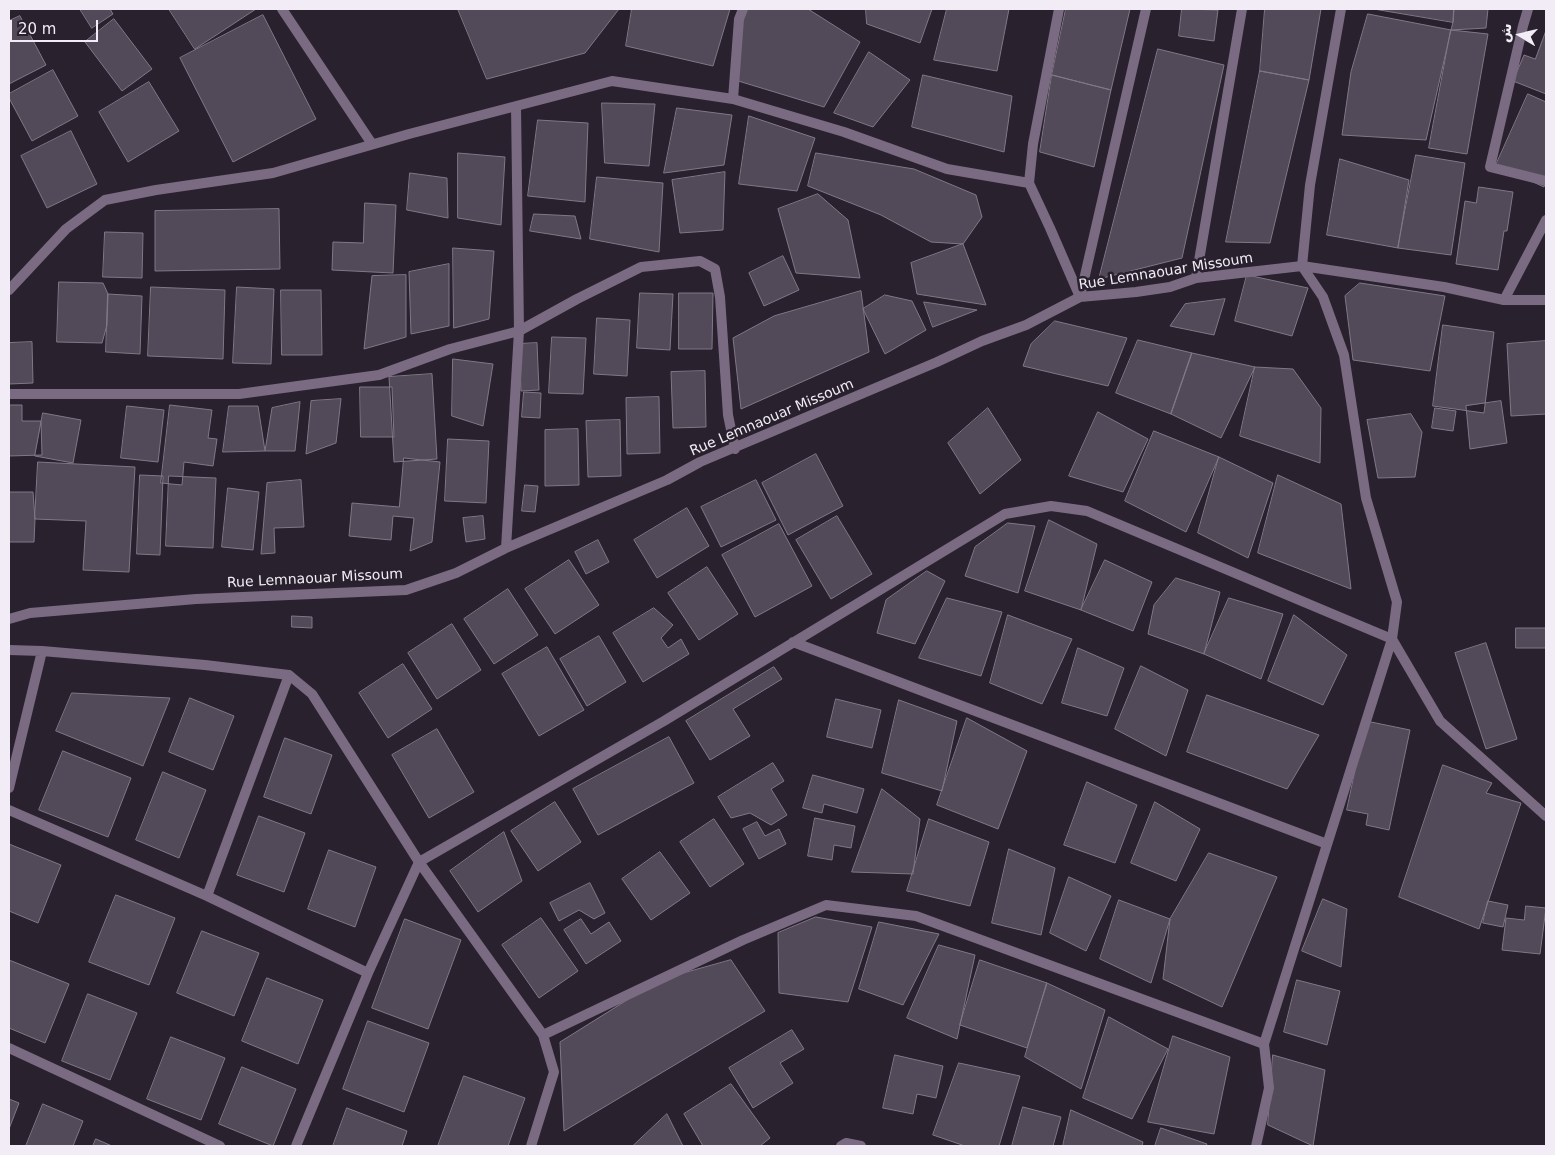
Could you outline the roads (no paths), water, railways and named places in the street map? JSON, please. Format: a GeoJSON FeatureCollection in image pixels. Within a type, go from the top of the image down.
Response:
{"type":"FeatureCollection","features":[{"type":"Feature","properties":{"kind":"street"},"geometry":{"type":"LineString","coordinates":[[282,9],[372,144]]}},
{"type":"Feature","properties":{"kind":"street"},"geometry":{"type":"LineString","coordinates":[[733,99],[739,19],[743,9]]}},
{"type":"Feature","properties":{"kind":"street"},"geometry":{"type":"LineString","coordinates":[[1059,9],[1033,144],[1029,183],[1080,297]]}},
{"type":"Feature","properties":{"kind":"street"},"geometry":{"type":"LineString","coordinates":[[1080,297],[1146,9]]}},
{"type":"Feature","properties":{"kind":"street"},"geometry":{"type":"LineString","coordinates":[[1196,278],[1242,9]]}},
{"type":"Feature","properties":{"kind":"street"},"geometry":{"type":"LineString","coordinates":[[1256,1146],[1269,1088],[1264,1044],[1392,639],[1396,602],[1366,498],[1344,355],[1323,297],[1302,266],[1310,185],[1341,9]]}},
{"type":"Feature","properties":{"kind":"street"},"geometry":{"type":"LineString","coordinates":[[1528,9],[1490,167],[1546,181]]}},
{"type":"Feature","properties":{"kind":"street"},"geometry":{"type":"LineString","coordinates":[[9,290],[66,229],[105,200],[156,190],[273,173],[372,144],[612,81],[733,99],[844,132],[947,169],[1029,183]]}},
{"type":"Feature","properties":{"kind":"street"},"geometry":{"type":"LineString","coordinates":[[506,548],[519,331],[516,106]]}},
{"type":"Feature","properties":{"kind":"street"},"geometry":{"type":"LineString","coordinates":[[1504,300],[1546,220]]}},
{"type":"Feature","properties":{"kind":"street"},"geometry":{"type":"LineString","coordinates":[[9,394],[239,394],[379,375],[450,348],[519,331],[641,268],[700,260],[715,269],[720,297],[728,414],[735,449]]}},
{"type":"Feature","properties":{"kind":"street","name":"Rue Lemnaouar Missoum"},"geometry":{"type":"LineString","coordinates":[[9,618],[30,613],[196,599],[406,590],[456,572],[506,548],[667,480],[700,462],[735,449],[982,341],[1026,325],[1080,297],[1136,292],[1170,287],[1196,278],[1302,266],[1435,286],[1504,300],[1546,300]]}},
{"type":"Feature","properties":{"kind":"street"},"geometry":{"type":"LineString","coordinates":[[296,1146],[368,973],[419,862],[664,721],[1005,514],[1051,506],[1087,511],[1392,639],[1440,721],[1546,816]]}},
{"type":"Feature","properties":{"kind":"street"},"geometry":{"type":"LineString","coordinates":[[793,642],[1327,844]]}},
{"type":"Feature","properties":{"kind":"street"},"geometry":{"type":"LineString","coordinates":[[9,650],[42,651],[205,665],[288,674],[312,694],[419,862],[543,1035],[554,1072],[531,1146]]}},
{"type":"Feature","properties":{"kind":"street"},"geometry":{"type":"LineString","coordinates":[[9,788],[42,651]]}},
{"type":"Feature","properties":{"kind":"street"},"geometry":{"type":"LineString","coordinates":[[207,896],[288,674]]}},
{"type":"Feature","properties":{"kind":"street"},"geometry":{"type":"LineString","coordinates":[[9,810],[207,896],[368,973]]}},
{"type":"Feature","properties":{"kind":"street"},"geometry":{"type":"LineString","coordinates":[[543,1035],[743,940],[826,905],[916,916],[1264,1044]]}},
{"type":"Feature","properties":{"kind":"street"},"geometry":{"type":"LineString","coordinates":[[9,1048],[220,1146]]}},
{"type":"Feature","properties":{"kind":"street"},"geometry":{"type":"LineString","coordinates":[[841,1146],[846,1143],[860,1146]]}}]}
